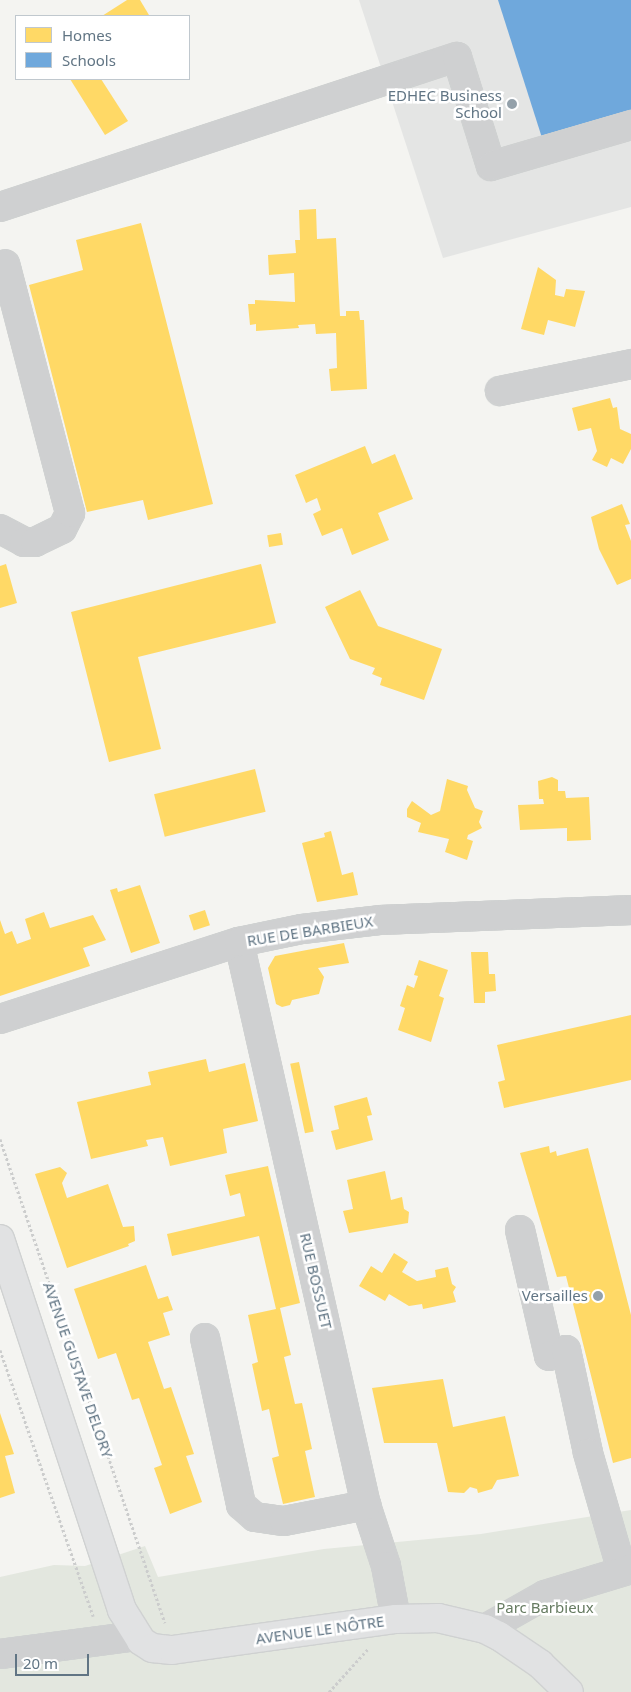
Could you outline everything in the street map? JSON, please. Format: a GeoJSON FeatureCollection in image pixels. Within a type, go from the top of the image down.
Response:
{"type":"FeatureCollection","features":[{"type":"Feature","properties":{"kind":"main road"},"geometry":{"type":"LineString","coordinates":[[0,1239],[122,1610],[136,1636]]}},
{"type":"Feature","properties":{"kind":"main road","name":"AVENUE LE NÔTRE"},"geometry":{"type":"LineString","coordinates":[[136,1636],[152,1648],[172,1650],[396,1619],[438,1618],[485,1629],[540,1664],[569,1692]]}},
{"type":"Feature","properties":{"kind":"street"},"geometry":{"type":"LineString","coordinates":[[0,206],[457,57],[490,166],[631,125]]}},
{"type":"Feature","properties":{"kind":"street"},"geometry":{"type":"LineString","coordinates":[[0,529],[24,542],[35,542],[62,529],[70,513],[5,264]]}},
{"type":"Feature","properties":{"kind":"street"},"geometry":{"type":"LineString","coordinates":[[500,390],[631,364]]}},
{"type":"Feature","properties":{"kind":"street","name":"RUE DE BARBIEUX"},"geometry":{"type":"LineString","coordinates":[[0,1019],[240,942],[302,929],[381,920],[631,910]]}},
{"type":"Feature","properties":{"kind":"street","name":"RUE BOSSUET"},"geometry":{"type":"LineString","coordinates":[[240,942],[366,1505],[386,1566],[396,1619]]}},
{"type":"Feature","properties":{"kind":"street"},"geometry":{"type":"LineString","coordinates":[[485,1629],[545,1595],[626,1570],[588,1453],[566,1350],[550,1356],[520,1230]]}},
{"type":"Feature","properties":{"kind":"street"},"geometry":{"type":"LineString","coordinates":[[205,1338],[241,1505],[255,1517],[284,1521],[366,1505]]}},
{"type":"Feature","properties":{"kind":"street"},"geometry":{"type":"LineString","coordinates":[[0,1654],[136,1636]]}},
{"type":"Feature","properties":{"kind":"path","name":"AVENUE GUSTAVE DELORY"},"geometry":{"type":"LineString","coordinates":[[0,1139],[156,1601]]}},
{"type":"Feature","properties":{"kind":"path"},"geometry":{"type":"LineString","coordinates":[[0,1350],[94,1618]]}},
{"type":"Feature","properties":{"kind":"path"},"geometry":{"type":"LineString","coordinates":[[329,1692],[396,1619]]}},
{"type":"Feature","properties":{"kind":"shaded area","name":"EDHEC Business School"},"geometry":{"type":"Polygon","coordinates":[[[359,0],[631,0],[631,207],[443,258],[359,0]]]}},
{"type":"Feature","properties":{"kind":"green space","name":"Parc Barbieux"},"geometry":{"type":"Polygon","coordinates":[[[631,1510],[631,1692],[0,1692],[0,1577],[54,1565],[85,1566],[145,1546],[158,1577],[324,1549],[481,1534],[631,1510]]]}},
{"type":"Feature","properties":{"kind":"building: Homes"},"geometry":{"type":"Polygon","coordinates":[[[127,0],[140,0],[149,15],[104,15],[127,0]]]}},
{"type":"Feature","properties":{"kind":"building: Homes"},"geometry":{"type":"Polygon","coordinates":[[[71,80],[102,80],[128,121],[105,135],[71,80]]]}},
{"type":"Feature","properties":{"kind":"building: Homes"},"geometry":{"type":"Polygon","coordinates":[[[316,209],[317,239],[336,238],[340,316],[346,316],[346,311],[359,311],[360,320],[364,320],[367,389],[331,391],[329,369],[337,368],[336,333],[316,334],[315,324],[298,325],[299,328],[256,331],[256,324],[250,325],[248,304],[255,304],[255,300],[295,302],[294,273],[269,275],[268,255],[296,253],[295,240],[300,240],[299,210],[316,209]]]}},
{"type":"Feature","properties":{"kind":"building: Homes"},"geometry":{"type":"Polygon","coordinates":[[[141,223],[213,504],[148,520],[143,500],[87,512],[29,285],[83,270],[76,240],[141,223]]]}},
{"type":"Feature","properties":{"kind":"building: Homes"},"geometry":{"type":"Polygon","coordinates":[[[538,267],[556,280],[555,295],[564,297],[566,289],[585,291],[575,327],[548,320],[544,335],[521,329],[538,267]]]}},
{"type":"Feature","properties":{"kind":"building: Homes"},"geometry":{"type":"Polygon","coordinates":[[[610,398],[613,408],[617,407],[620,429],[631,434],[631,449],[623,464],[611,458],[607,467],[592,460],[597,451],[591,428],[578,431],[572,408],[610,398]]]}},
{"type":"Feature","properties":{"kind":"building: Homes"},"geometry":{"type":"Polygon","coordinates":[[[365,446],[372,464],[395,454],[413,499],[378,513],[389,540],[352,555],[342,528],[322,536],[313,514],[321,510],[317,498],[306,503],[295,475],[365,446]]]}},
{"type":"Feature","properties":{"kind":"building: Homes"},"geometry":{"type":"Polygon","coordinates":[[[622,504],[630,524],[625,525],[631,541],[631,579],[617,585],[599,549],[591,517],[622,504]]]}},
{"type":"Feature","properties":{"kind":"building: Homes"},"geometry":{"type":"Polygon","coordinates":[[[281,533],[283,545],[269,547],[267,535],[281,533]]]}},
{"type":"Feature","properties":{"kind":"building: Homes"},"geometry":{"type":"Polygon","coordinates":[[[6,564],[17,603],[0,608],[0,566],[6,564]]]}},
{"type":"Feature","properties":{"kind":"building: Homes"},"geometry":{"type":"Polygon","coordinates":[[[261,564],[276,623],[138,657],[161,749],[109,762],[71,612],[261,564]]]}},
{"type":"Feature","properties":{"kind":"building: Homes"},"geometry":{"type":"Polygon","coordinates":[[[360,590],[378,626],[442,649],[424,700],[380,685],[382,678],[372,674],[375,668],[350,659],[325,607],[360,590]]]}},
{"type":"Feature","properties":{"kind":"building: Homes"},"geometry":{"type":"Polygon","coordinates":[[[255,769],[266,812],[165,837],[154,794],[255,769]]]}},
{"type":"Feature","properties":{"kind":"building: Homes"},"geometry":{"type":"Polygon","coordinates":[[[552,777],[558,780],[558,791],[565,791],[566,798],[589,797],[591,840],[567,841],[567,828],[520,830],[518,805],[544,804],[543,799],[539,799],[538,781],[552,777]]]}},
{"type":"Feature","properties":{"kind":"building: Homes"},"geometry":{"type":"Polygon","coordinates":[[[447,779],[468,786],[467,790],[475,808],[483,811],[479,822],[482,828],[468,835],[467,839],[473,841],[467,860],[445,852],[449,839],[418,832],[421,823],[407,817],[407,809],[412,801],[431,815],[440,811],[447,779]]]}},
{"type":"Feature","properties":{"kind":"building: Homes"},"geometry":{"type":"Polygon","coordinates":[[[331,831],[342,875],[353,872],[358,895],[317,902],[302,843],[325,837],[324,833],[331,831]]]}},
{"type":"Feature","properties":{"kind":"building: Homes"},"geometry":{"type":"Polygon","coordinates":[[[140,885],[160,943],[131,953],[110,890],[117,888],[118,892],[140,885]]]}},
{"type":"Feature","properties":{"kind":"building: Homes"},"geometry":{"type":"Polygon","coordinates":[[[205,910],[210,925],[194,930],[189,915],[205,910]]]}},
{"type":"Feature","properties":{"kind":"building: Homes"},"geometry":{"type":"Polygon","coordinates":[[[44,912],[50,928],[93,915],[106,940],[83,948],[90,966],[0,996],[0,920],[5,934],[12,931],[17,944],[31,939],[25,919],[44,912]]]}},
{"type":"Feature","properties":{"kind":"building: Homes"},"geometry":{"type":"Polygon","coordinates":[[[344,943],[349,963],[318,968],[324,977],[319,994],[292,1000],[290,1005],[282,1007],[276,1004],[268,968],[275,956],[344,943]]]}},
{"type":"Feature","properties":{"kind":"building: Homes"},"geometry":{"type":"Polygon","coordinates":[[[471,952],[488,952],[489,974],[495,974],[496,991],[485,992],[485,1003],[474,1003],[471,952]]]}},
{"type":"Feature","properties":{"kind":"building: Homes"},"geometry":{"type":"Polygon","coordinates":[[[419,960],[448,970],[439,996],[444,998],[431,1042],[398,1030],[405,1008],[400,1006],[407,985],[414,988],[418,976],[414,975],[419,960]]]}},
{"type":"Feature","properties":{"kind":"building: Homes"},"geometry":{"type":"Polygon","coordinates":[[[631,1015],[631,1080],[504,1108],[498,1082],[505,1080],[497,1045],[631,1015]]]}},
{"type":"Feature","properties":{"kind":"building: Homes"},"geometry":{"type":"Polygon","coordinates":[[[206,1059],[209,1072],[245,1063],[258,1121],[223,1129],[227,1153],[170,1166],[163,1137],[146,1140],[148,1146],[91,1159],[77,1102],[151,1085],[148,1072],[206,1059]]]}},
{"type":"Feature","properties":{"kind":"building: Homes"},"geometry":{"type":"Polygon","coordinates":[[[299,1062],[314,1131],[305,1133],[290,1064],[299,1062]]]}},
{"type":"Feature","properties":{"kind":"building: Homes"},"geometry":{"type":"Polygon","coordinates":[[[367,1097],[372,1115],[367,1116],[373,1140],[336,1150],[331,1131],[339,1129],[334,1106],[367,1097]]]}},
{"type":"Feature","properties":{"kind":"building: Homes","name":"Versailles"},"geometry":{"type":"Polygon","coordinates":[[[549,1146],[550,1153],[556,1151],[557,1156],[588,1148],[631,1315],[631,1458],[613,1463],[566,1276],[557,1277],[520,1153],[549,1146]]]}},
{"type":"Feature","properties":{"kind":"building: Homes"},"geometry":{"type":"Polygon","coordinates":[[[268,1166],[300,1303],[280,1308],[291,1355],[284,1357],[295,1404],[302,1403],[312,1449],[305,1451],[315,1497],[283,1504],[272,1458],[279,1456],[269,1409],[262,1411],[252,1364],[258,1362],[248,1315],[276,1309],[259,1236],[172,1256],[167,1234],[245,1216],[240,1193],[230,1196],[225,1175],[268,1166]]]}},
{"type":"Feature","properties":{"kind":"building: Homes"},"geometry":{"type":"Polygon","coordinates":[[[60,1167],[67,1173],[62,1183],[67,1198],[108,1184],[123,1227],[134,1226],[135,1241],[128,1244],[129,1246],[67,1268],[35,1174],[60,1167]]]}},
{"type":"Feature","properties":{"kind":"building: Homes"},"geometry":{"type":"Polygon","coordinates":[[[385,1171],[391,1200],[402,1197],[404,1209],[409,1212],[408,1223],[349,1233],[343,1211],[353,1209],[347,1180],[385,1171]]]}},
{"type":"Feature","properties":{"kind":"building: Homes"},"geometry":{"type":"Polygon","coordinates":[[[394,1253],[408,1262],[402,1272],[417,1281],[436,1277],[435,1270],[448,1267],[452,1284],[456,1287],[453,1292],[456,1302],[423,1309],[422,1304],[409,1306],[389,1294],[385,1301],[359,1286],[371,1266],[382,1273],[394,1253]]]}},
{"type":"Feature","properties":{"kind":"building: Homes"},"geometry":{"type":"Polygon","coordinates":[[[146,1265],[158,1299],[168,1296],[173,1310],[163,1313],[170,1335],[148,1342],[164,1389],[171,1387],[194,1454],[186,1456],[202,1502],[170,1514],[154,1468],[162,1465],[139,1398],[132,1400],[116,1353],[98,1359],[74,1289],[146,1265]]]}},
{"type":"Feature","properties":{"kind":"building: Homes"},"geometry":{"type":"Polygon","coordinates":[[[443,1379],[453,1427],[505,1416],[519,1476],[497,1480],[492,1489],[478,1493],[477,1489],[470,1487],[464,1493],[448,1492],[437,1443],[384,1443],[372,1388],[443,1379]]]}},
{"type":"Feature","properties":{"kind":"building: Homes"},"geometry":{"type":"Polygon","coordinates":[[[0,1413],[14,1454],[5,1456],[15,1493],[0,1498],[0,1413]]]}},
{"type":"Feature","properties":{"kind":"building: Schools"},"geometry":{"type":"Polygon","coordinates":[[[498,0],[631,0],[631,113],[543,141],[498,0]]]}},
{"type":"Feature","properties":{"kind":"place","name":"EDHEC Business School"},"geometry":{"type":"Point","coordinates":[512,104]}},
{"type":"Feature","properties":{"kind":"place","name":"Versailles"},"geometry":{"type":"Point","coordinates":[598,1296]}}]}
